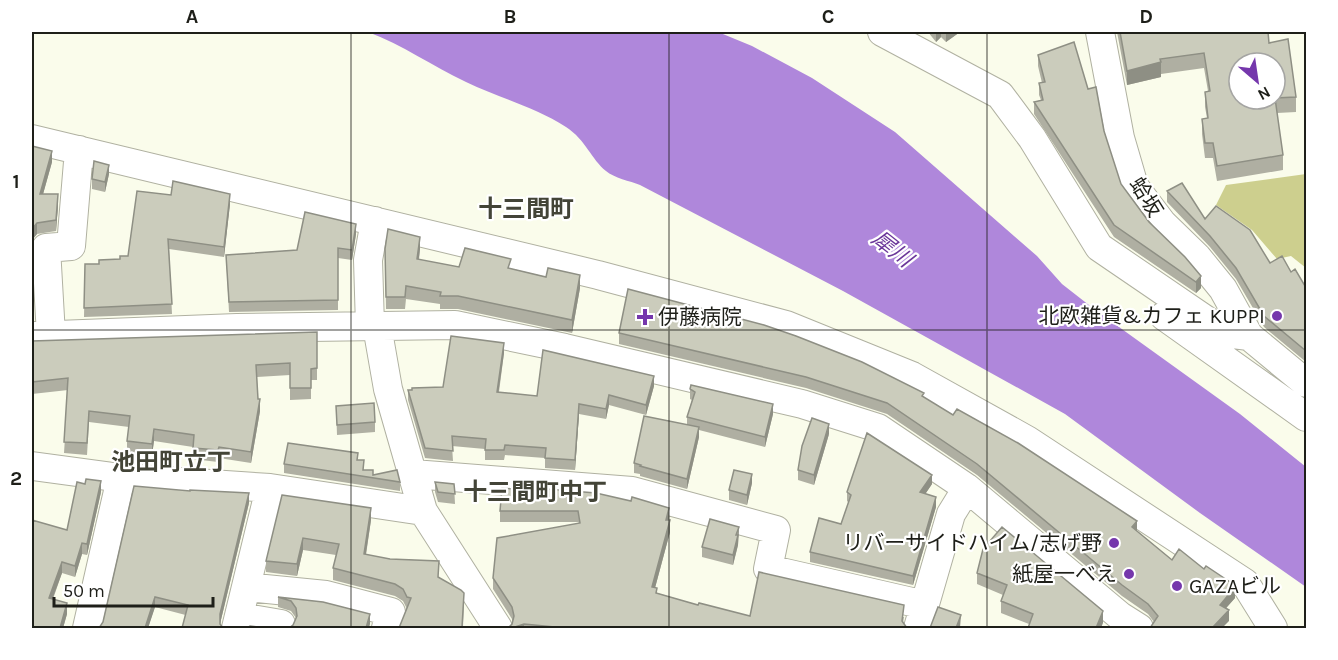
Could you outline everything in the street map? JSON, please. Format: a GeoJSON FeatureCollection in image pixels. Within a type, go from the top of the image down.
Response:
{"type":"FeatureCollection","features":[{"type":"Feature","properties":{"kind":"street"},"geometry":{"type":"LineString","coordinates":[[882,32],[1000,95],[1032,138],[1099,247],[1224,333],[1249,336],[1306,383]]}},
{"type":"Feature","properties":{"kind":"street","name":"蛤坂"},"geometry":{"type":"LineString","coordinates":[[1100,32],[1120,138],[1134,186],[1162,224],[1197,257],[1223,289],[1249,336]]}},
{"type":"Feature","properties":{"kind":"street"},"geometry":{"type":"LineString","coordinates":[[1000,95],[1009,131],[1080,250],[1130,292],[1306,417]]}},
{"type":"Feature","properties":{"kind":"street"},"geometry":{"type":"LineString","coordinates":[[32,139],[598,275],[786,326],[912,376],[1028,440],[1245,583],[1273,628]]}},
{"type":"Feature","properties":{"kind":"street"},"geometry":{"type":"LineString","coordinates":[[79,150],[71,246],[39,248],[41,336],[237,328],[455,325],[565,348],[802,404],[878,428],[967,488],[1125,624]]}},
{"type":"Feature","properties":{"kind":"street"},"geometry":{"type":"LineString","coordinates":[[375,221],[368,260],[373,326],[388,389],[423,511],[498,628]]}},
{"type":"Feature","properties":{"kind":"street"},"geometry":{"type":"LineString","coordinates":[[32,466],[121,478],[270,488],[423,511]]}},
{"type":"Feature","properties":{"kind":"street"},"geometry":{"type":"LineString","coordinates":[[413,474],[632,491],[776,530],[768,569],[922,617],[951,514],[967,488]]}},
{"type":"Feature","properties":{"kind":"street"},"geometry":{"type":"LineString","coordinates":[[87,628],[121,478]]}},
{"type":"Feature","properties":{"kind":"street"},"geometry":{"type":"LineString","coordinates":[[270,488],[238,623],[281,624]]}},
{"type":"Feature","properties":{"kind":"street"},"geometry":{"type":"LineString","coordinates":[[246,587],[327,595],[391,612],[386,628]]}},
{"type":"Feature","properties":{"kind":"green space"},"geometry":{"type":"Polygon","coordinates":[[[1306,174],[1306,268],[1291,256],[1277,259],[1252,230],[1216,205],[1226,185],[1306,174]]]}},
{"type":"Feature","properties":{"kind":"water","name":"犀川"},"geometry":{"type":"Polygon","coordinates":[[[368,32],[718,32],[752,46],[812,78],[895,132],[1037,256],[1062,284],[1240,414],[1306,467],[1306,587],[1065,414],[843,291],[640,185],[609,173],[573,132],[554,120],[466,82],[368,32]]]}},
{"type":"Feature","properties":{"kind":"building"},"geometry":{"type":"Polygon","coordinates":[[[1120,32],[1268,32],[1269,43],[1288,39],[1296,97],[1287,97],[1287,51],[1227,51],[1227,111],[1277,111],[1283,155],[1217,166],[1213,143],[1205,143],[1202,119],[1208,118],[1205,92],[1210,91],[1204,53],[1160,59],[1161,62],[1127,71],[1120,32]]]}},
{"type":"Feature","properties":{"kind":"building"},"geometry":{"type":"Polygon","coordinates":[[[1074,42],[1088,89],[1096,87],[1104,131],[1121,184],[1149,222],[1201,276],[1196,282],[1114,225],[1034,102],[1043,100],[1039,83],[1045,82],[1038,55],[1074,42]]]}},
{"type":"Feature","properties":{"kind":"building"},"geometry":{"type":"Polygon","coordinates":[[[32,146],[52,151],[40,194],[58,194],[56,220],[37,223],[32,229],[32,146]]]}},
{"type":"Feature","properties":{"kind":"building"},"geometry":{"type":"Polygon","coordinates":[[[94,161],[109,165],[105,182],[92,179],[94,161]]]}},
{"type":"Feature","properties":{"kind":"building"},"geometry":{"type":"Polygon","coordinates":[[[173,181],[230,194],[224,247],[168,239],[172,304],[84,308],[85,264],[99,264],[99,260],[120,259],[120,256],[128,256],[137,191],[171,195],[173,181]]]}},
{"type":"Feature","properties":{"kind":"building"},"geometry":{"type":"Polygon","coordinates":[[[1182,183],[1205,219],[1216,206],[1250,230],[1270,263],[1282,256],[1291,272],[1295,269],[1306,285],[1306,351],[1264,316],[1236,268],[1210,236],[1167,191],[1182,183]]]}},
{"type":"Feature","properties":{"kind":"building"},"geometry":{"type":"Polygon","coordinates":[[[305,212],[356,224],[352,250],[338,248],[338,300],[229,302],[226,255],[297,250],[305,212]]]}},
{"type":"Feature","properties":{"kind":"building"},"geometry":{"type":"Polygon","coordinates":[[[388,229],[420,237],[417,259],[459,267],[465,248],[511,259],[508,268],[546,277],[548,268],[580,275],[572,320],[458,296],[440,296],[441,292],[406,286],[405,297],[386,297],[385,249],[388,229]]]}},
{"type":"Feature","properties":{"kind":"building"},"geometry":{"type":"Polygon","coordinates":[[[628,289],[764,325],[796,336],[862,362],[924,393],[922,396],[953,415],[957,409],[1018,443],[1137,521],[1132,527],[1172,560],[1179,549],[1204,569],[1206,566],[1233,584],[1235,587],[1220,605],[1229,610],[1212,628],[1150,628],[1158,616],[1148,604],[977,464],[887,403],[806,377],[619,333],[628,289]]]}},
{"type":"Feature","properties":{"kind":"building"},"geometry":{"type":"Polygon","coordinates":[[[317,332],[317,368],[311,369],[311,388],[290,388],[290,363],[256,365],[258,399],[260,399],[251,452],[219,447],[218,450],[193,448],[194,435],[154,429],[152,444],[127,441],[130,416],[89,411],[87,443],[64,442],[68,378],[32,382],[32,341],[317,332]]]}},
{"type":"Feature","properties":{"kind":"building"},"geometry":{"type":"Polygon","coordinates":[[[451,336],[504,343],[497,392],[537,396],[543,350],[654,376],[646,405],[609,395],[606,409],[579,404],[575,460],[545,458],[546,448],[505,445],[504,450],[485,450],[486,439],[452,436],[453,451],[425,448],[408,390],[443,387],[451,336]]]}},
{"type":"Feature","properties":{"kind":"building"},"geometry":{"type":"Polygon","coordinates":[[[691,385],[773,404],[765,437],[687,417],[695,392],[690,389],[691,385]]]}},
{"type":"Feature","properties":{"kind":"building"},"geometry":{"type":"Polygon","coordinates":[[[374,403],[375,422],[337,425],[336,406],[374,403]]]}},
{"type":"Feature","properties":{"kind":"building"},"geometry":{"type":"Polygon","coordinates":[[[644,416],[699,427],[687,479],[634,463],[644,416]]]}},
{"type":"Feature","properties":{"kind":"building"},"geometry":{"type":"Polygon","coordinates":[[[812,418],[829,424],[814,475],[798,470],[802,446],[812,418]]]}},
{"type":"Feature","properties":{"kind":"building"},"geometry":{"type":"Polygon","coordinates":[[[867,433],[932,475],[920,492],[936,497],[913,576],[810,552],[819,518],[841,524],[851,495],[847,492],[867,433]]]}},
{"type":"Feature","properties":{"kind":"building"},"geometry":{"type":"Polygon","coordinates":[[[288,443],[358,453],[357,460],[364,460],[363,470],[373,470],[373,475],[397,470],[400,482],[284,464],[288,443]]]}},
{"type":"Feature","properties":{"kind":"building"},"geometry":{"type":"Polygon","coordinates":[[[734,470],[752,474],[747,495],[729,490],[734,470]]]}},
{"type":"Feature","properties":{"kind":"building"},"geometry":{"type":"Polygon","coordinates":[[[86,479],[101,481],[87,544],[82,543],[75,566],[62,562],[49,598],[67,603],[60,628],[32,628],[32,520],[67,530],[77,482],[85,484],[86,479]]]}},
{"type":"Feature","properties":{"kind":"building"},"geometry":{"type":"Polygon","coordinates":[[[435,482],[454,484],[455,494],[438,492],[435,482]]]}},
{"type":"Feature","properties":{"kind":"building"},"geometry":{"type":"Polygon","coordinates":[[[134,486],[249,493],[220,614],[220,624],[223,628],[182,628],[188,605],[155,597],[145,628],[99,628],[103,622],[134,486]]]}},
{"type":"Feature","properties":{"kind":"building"},"geometry":{"type":"Polygon","coordinates":[[[502,488],[596,493],[631,501],[632,497],[669,508],[666,520],[670,520],[652,587],[657,588],[656,593],[750,616],[759,572],[904,605],[902,621],[907,628],[565,628],[524,624],[508,628],[514,616],[512,607],[493,578],[497,538],[580,523],[578,511],[500,511],[502,488]]]}},
{"type":"Feature","properties":{"kind":"building"},"geometry":{"type":"Polygon","coordinates":[[[282,495],[371,508],[364,554],[390,559],[439,561],[438,577],[464,593],[462,627],[488,628],[399,628],[411,598],[407,597],[403,589],[395,584],[333,568],[339,544],[303,538],[297,564],[266,561],[282,495]]]}},
{"type":"Feature","properties":{"kind":"building"},"geometry":{"type":"Polygon","coordinates":[[[710,519],[739,527],[733,555],[702,547],[710,519]]]}},
{"type":"Feature","properties":{"kind":"building"},"geometry":{"type":"Polygon","coordinates":[[[1002,527],[1103,611],[1096,628],[1028,628],[1033,614],[1001,601],[1007,585],[977,573],[983,549],[1002,527]]]}},
{"type":"Feature","properties":{"kind":"building"},"geometry":{"type":"Polygon","coordinates":[[[278,597],[323,602],[370,614],[366,628],[289,628],[297,616],[296,608],[291,601],[278,597]]]}},
{"type":"Feature","properties":{"kind":"building"},"geometry":{"type":"Polygon","coordinates":[[[938,607],[961,615],[956,628],[930,628],[938,607]]]}},
{"type":"Feature","properties":{"kind":"place","name":"北欧雑貨&カフェ KUPPI"},"geometry":{"type":"Point","coordinates":[1277,316]}},
{"type":"Feature","properties":{"kind":"place","name":"伊藤病院"},"geometry":{"type":"Point","coordinates":[645,317]}},
{"type":"Feature","properties":{"kind":"place","name":"リバーサイドハイム/志げ野"},"geometry":{"type":"Point","coordinates":[1114,543]}},
{"type":"Feature","properties":{"kind":"place","name":"紙屋一べえ"},"geometry":{"type":"Point","coordinates":[1129,574]}},
{"type":"Feature","properties":{"kind":"place","name":"GAZAビル"},"geometry":{"type":"Point","coordinates":[1177,586]}},
{"type":"Feature","properties":{"kind":"district","name":"十三間町"},"geometry":{"type":"Point","coordinates":[526,209]}},
{"type":"Feature","properties":{"kind":"district","name":"池田町立丁"},"geometry":{"type":"Point","coordinates":[171,462]}},
{"type":"Feature","properties":{"kind":"district","name":"十三間町中丁"},"geometry":{"type":"Point","coordinates":[535,492]}}]}
